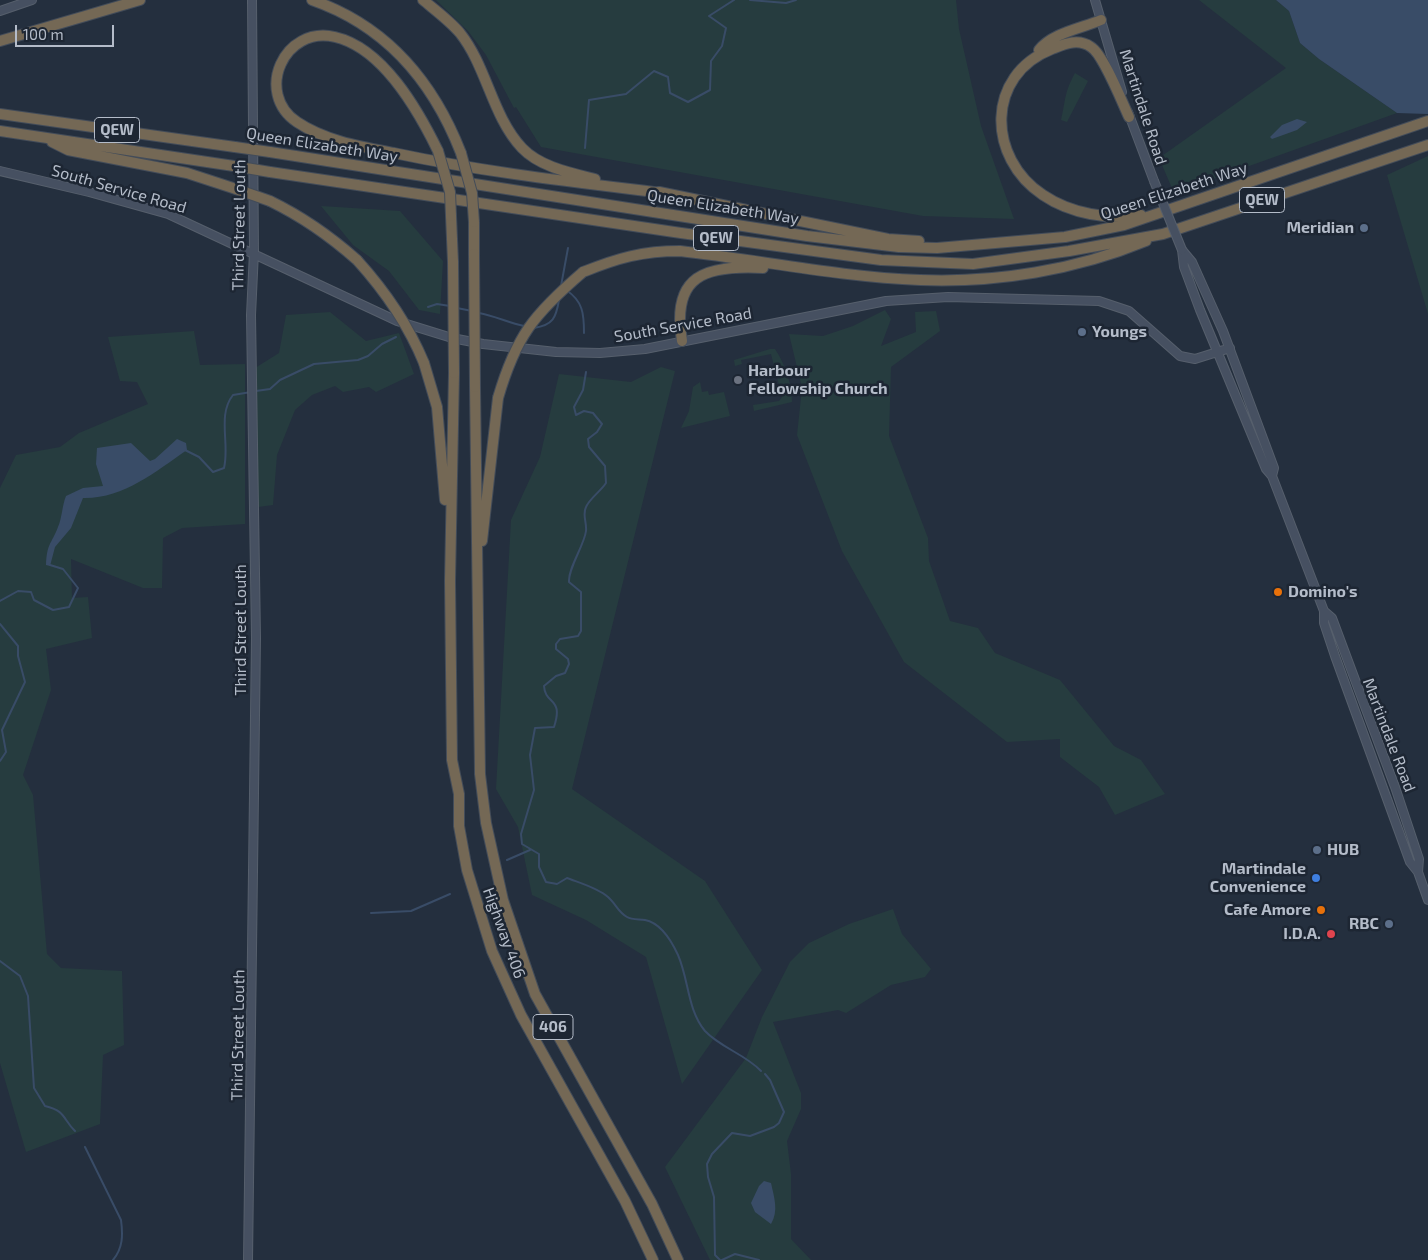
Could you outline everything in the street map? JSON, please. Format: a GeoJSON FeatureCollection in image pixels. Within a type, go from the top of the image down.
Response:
{"type":"FeatureCollection","features":[{"type":"Feature","properties":{"kind":"highway"},"geometry":{"type":"LineString","coordinates":[[0,41],[140,0]]}},
{"type":"Feature","properties":{"kind":"highway"},"geometry":{"type":"LineString","coordinates":[[312,0],[327,5],[356,21],[384,40],[407,61],[425,82],[439,104],[462,153],[472,193],[474,222],[477,619]]}},
{"type":"Feature","properties":{"kind":"highway"},"geometry":{"type":"LineString","coordinates":[[423,0],[460,34],[478,63],[507,126],[522,148],[542,163],[577,174],[663,193],[888,239],[970,246]]}},
{"type":"Feature","properties":{"kind":"highway"},"geometry":{"type":"LineString","coordinates":[[1101,20],[1061,36],[1043,46],[1021,68],[1008,88],[1002,111],[1006,147],[1026,180],[1042,195],[1054,201],[1098,215],[1118,218],[1172,210]]}},
{"type":"Feature","properties":{"kind":"highway"},"geometry":{"type":"LineString","coordinates":[[450,581],[454,373],[453,262],[450,192],[438,151],[419,113],[403,89],[383,67],[351,43],[334,36],[316,36],[297,43],[282,57],[276,86],[280,102],[296,121],[323,136],[425,160],[663,193]]}},
{"type":"Feature","properties":{"kind":"highway"},"geometry":{"type":"LineString","coordinates":[[1035,55],[1067,42],[1079,42],[1091,47],[1100,56],[1129,116]]}},
{"type":"Feature","properties":{"kind":"highway","name":"Queen Elizabeth Way"},"geometry":{"type":"LineString","coordinates":[[0,114],[270,152],[807,236],[899,247],[970,246],[1065,237],[1124,225],[1428,121]]}},
{"type":"Feature","properties":{"kind":"highway","name":"Queen Elizabeth Way"},"geometry":{"type":"LineString","coordinates":[[0,131],[681,233],[881,260],[973,264],[1069,251],[1163,234],[1428,145]]}},
{"type":"Feature","properties":{"kind":"highway"},"geometry":{"type":"LineString","coordinates":[[42,137],[68,150],[187,173],[270,201],[298,214],[332,238],[357,260],[396,307],[411,332],[433,390],[440,428],[450,581]]}},
{"type":"Feature","properties":{"kind":"highway"},"geometry":{"type":"LineString","coordinates":[[682,341],[679,311],[681,298],[688,287],[712,271],[726,267],[839,273],[921,280],[986,278],[1028,274],[1114,254],[1163,234]]}},
{"type":"Feature","properties":{"kind":"highway"},"geometry":{"type":"LineString","coordinates":[[477,619],[483,519],[498,398],[506,368],[523,332],[545,306],[583,272],[619,258],[650,251],[680,251],[839,273]]}},
{"type":"Feature","properties":{"kind":"highway","name":"Highway 406"},"geometry":{"type":"LineString","coordinates":[[450,581],[452,760],[459,794],[459,826],[467,870],[482,923],[502,976],[521,1015],[625,1200],[653,1260]]}},
{"type":"Feature","properties":{"kind":"highway","name":"Highway 406"},"geometry":{"type":"LineString","coordinates":[[477,619],[480,774],[486,823],[506,909],[535,994],[652,1204],[678,1260]]}},
{"type":"Feature","properties":{"kind":"main road"},"geometry":{"type":"LineString","coordinates":[[0,11],[32,0]]}},
{"type":"Feature","properties":{"kind":"main road","name":"Third Street Louth"},"geometry":{"type":"LineString","coordinates":[[248,1260],[256,638],[251,314],[254,252],[252,0]]}},
{"type":"Feature","properties":{"kind":"main road","name":"Martindale Road"},"geometry":{"type":"LineString","coordinates":[[1095,0],[1129,116],[1182,250],[1184,267],[1266,469],[1272,476],[1324,611],[1332,618],[1395,787],[1419,859],[1418,872],[1428,900]]}},
{"type":"Feature","properties":{"kind":"main road","name":"South Service Road"},"geometry":{"type":"LineString","coordinates":[[0,171],[89,192],[168,214],[254,252],[397,321],[452,338],[483,344],[532,351],[600,353],[646,349],[886,301],[948,297],[1098,301],[1129,311],[1180,356],[1195,359],[1230,348]]}},
{"type":"Feature","properties":{"kind":"main road","name":"Martindale Road"},"geometry":{"type":"LineString","coordinates":[[1182,250],[1192,262],[1230,348],[1274,468],[1272,476]]}},
{"type":"Feature","properties":{"kind":"green space"},"geometry":{"type":"Polygon","coordinates":[[[436,0],[956,0],[959,29],[981,126],[1014,219],[923,216],[541,147],[516,107],[514,108],[486,55],[468,31],[436,0]]]}},
{"type":"Feature","properties":{"kind":"green space"},"geometry":{"type":"Polygon","coordinates":[[[1199,0],[1276,0],[1289,11],[1300,43],[1319,59],[1397,113],[1174,193],[1159,158],[1286,68],[1199,0]]]}},
{"type":"Feature","properties":{"kind":"green space"},"geometry":{"type":"Polygon","coordinates":[[[1075,73],[1088,81],[1067,122],[1061,120],[1067,91],[1075,73]]]}},
{"type":"Feature","properties":{"kind":"green space"},"geometry":{"type":"Polygon","coordinates":[[[1428,156],[1428,314],[1387,175],[1428,156]]]}},
{"type":"Feature","properties":{"kind":"green space"},"geometry":{"type":"Polygon","coordinates":[[[321,206],[400,211],[443,261],[440,314],[419,310],[389,271],[353,245],[321,206]]]}},
{"type":"Feature","properties":{"kind":"green space"},"geometry":{"type":"Polygon","coordinates":[[[885,310],[891,319],[881,346],[916,332],[915,312],[936,311],[940,331],[891,367],[889,436],[928,538],[929,561],[950,621],[978,628],[995,653],[1060,680],[1114,746],[1141,760],[1165,794],[1115,815],[1099,787],[1060,757],[1060,739],[1007,742],[904,662],[842,551],[797,435],[802,388],[789,334],[823,336],[853,326],[885,310]]]}},
{"type":"Feature","properties":{"kind":"green space"},"geometry":{"type":"Polygon","coordinates":[[[330,312],[366,341],[399,333],[414,374],[376,392],[369,387],[343,392],[335,386],[312,395],[295,410],[277,455],[273,505],[258,507],[255,368],[279,353],[286,315],[330,312]]]}},
{"type":"Feature","properties":{"kind":"green space"},"geometry":{"type":"Polygon","coordinates":[[[194,331],[200,365],[245,364],[245,524],[182,528],[163,538],[162,588],[143,588],[71,559],[72,598],[88,597],[92,638],[46,649],[51,690],[23,775],[33,795],[47,954],[61,968],[122,971],[124,1045],[103,1055],[100,1124],[26,1152],[0,1063],[0,488],[16,455],[60,447],[79,433],[148,404],[137,382],[120,381],[108,337],[194,331]]]}},
{"type":"Feature","properties":{"kind":"green space"},"geometry":{"type":"Polygon","coordinates":[[[775,349],[785,368],[791,388],[792,402],[754,411],[753,405],[779,401],[782,397],[771,354],[741,360],[742,364],[735,366],[734,360],[775,349]]]}},
{"type":"Feature","properties":{"kind":"green space"},"geometry":{"type":"Polygon","coordinates":[[[661,367],[675,371],[572,789],[705,881],[762,970],[682,1084],[646,957],[586,920],[532,895],[518,827],[496,789],[511,520],[540,457],[559,374],[631,382],[661,367]]]}},
{"type":"Feature","properties":{"kind":"green space"},"geometry":{"type":"Polygon","coordinates":[[[700,382],[702,392],[708,391],[709,395],[724,392],[730,416],[681,428],[689,411],[693,387],[700,382]]]}},
{"type":"Feature","properties":{"kind":"green space"},"geometry":{"type":"Polygon","coordinates":[[[893,909],[902,934],[931,969],[925,977],[891,985],[846,1013],[838,1010],[773,1022],[801,1093],[801,1109],[787,1141],[791,1174],[791,1239],[811,1260],[710,1260],[665,1167],[746,1058],[762,1017],[790,962],[809,943],[849,924],[893,909]]]}},
{"type":"Feature","properties":{"kind":"water"},"geometry":{"type":"Polygon","coordinates":[[[1276,0],[1428,0],[1428,114],[1397,113],[1319,59],[1300,43],[1289,11],[1276,0]]]}},
{"type":"Feature","properties":{"kind":"water"},"geometry":{"type":"Polygon","coordinates":[[[1297,119],[1307,122],[1297,130],[1272,139],[1270,137],[1282,125],[1297,119]]]}},
{"type":"Feature","properties":{"kind":"water"},"geometry":{"type":"Polygon","coordinates":[[[177,439],[186,443],[187,450],[151,475],[112,494],[83,498],[71,528],[55,547],[50,566],[46,565],[48,548],[59,523],[66,496],[83,488],[103,486],[96,464],[97,448],[131,443],[150,461],[155,459],[177,439]]]}},
{"type":"Feature","properties":{"kind":"water"},"geometry":{"type":"Polygon","coordinates":[[[764,1181],[771,1183],[774,1199],[775,1214],[771,1224],[755,1212],[751,1203],[759,1186],[764,1181]]]}},
{"type":"Feature","properties":{"kind":"waterway"},"geometry":{"type":"LineString","coordinates":[[585,148],[589,100],[626,94],[654,71],[668,77],[670,93],[688,102],[710,90],[711,61],[722,46],[726,28],[709,16],[734,0]]}},
{"type":"Feature","properties":{"kind":"waterway"},"geometry":{"type":"LineString","coordinates":[[750,0],[786,3],[796,0]]}},
{"type":"Feature","properties":{"kind":"waterway"},"geometry":{"type":"LineString","coordinates":[[561,286],[568,248]]}},
{"type":"Feature","properties":{"kind":"waterway"},"geometry":{"type":"LineString","coordinates":[[566,290],[579,303],[584,320],[584,333]]}},
{"type":"Feature","properties":{"kind":"waterway"},"geometry":{"type":"LineString","coordinates":[[534,328],[546,325],[552,320],[555,316],[559,300]]}},
{"type":"Feature","properties":{"kind":"waterway"},"geometry":{"type":"LineString","coordinates":[[428,307],[437,304],[450,306]]}},
{"type":"Feature","properties":{"kind":"waterway"},"geometry":{"type":"LineString","coordinates":[[457,308],[472,311]]}},
{"type":"Feature","properties":{"kind":"waterway"},"geometry":{"type":"LineString","coordinates":[[479,313],[524,326]]}},
{"type":"Feature","properties":{"kind":"waterway"},"geometry":{"type":"LineString","coordinates":[[256,391],[270,389],[280,380],[314,364],[358,360],[368,356],[382,344],[396,337]]}},
{"type":"Feature","properties":{"kind":"waterway"},"geometry":{"type":"LineString","coordinates":[[586,372],[583,390],[574,407],[576,415],[584,411],[593,413],[602,424],[597,432],[588,439],[589,447],[605,466],[606,483],[586,507],[584,513],[585,537],[569,576],[569,582],[581,592],[581,631],[578,636],[560,639],[556,644],[556,649],[568,659],[569,664],[565,673],[556,676],[544,686],[547,696],[553,702],[557,711],[554,727],[535,728],[530,755],[534,790],[521,834],[522,844],[539,854],[539,867],[546,882],[557,884],[567,878],[589,886],[608,897],[621,913],[627,917],[651,922],[661,929],[678,955],[691,1004],[705,1031],[761,1071]]}},
{"type":"Feature","properties":{"kind":"waterway"},"geometry":{"type":"LineString","coordinates":[[185,450],[199,457],[213,472],[224,468],[226,449],[225,421],[228,403],[233,395],[251,392]]}},
{"type":"Feature","properties":{"kind":"waterway"},"geometry":{"type":"LineString","coordinates":[[0,601],[18,591],[31,592],[34,600],[53,610],[69,607],[78,588],[63,569],[50,565]]}},
{"type":"Feature","properties":{"kind":"waterway"},"geometry":{"type":"LineString","coordinates":[[0,624],[18,646],[18,656],[25,682],[2,730],[6,752],[0,761]]}},
{"type":"Feature","properties":{"kind":"waterway"},"geometry":{"type":"LineString","coordinates":[[507,860],[530,850]]}},
{"type":"Feature","properties":{"kind":"waterway"},"geometry":{"type":"LineString","coordinates":[[371,913],[411,911],[450,894]]}},
{"type":"Feature","properties":{"kind":"waterway"},"geometry":{"type":"LineString","coordinates":[[0,961],[20,976],[28,996],[34,1088],[45,1106],[57,1110],[75,1131]]}},
{"type":"Feature","properties":{"kind":"waterway"},"geometry":{"type":"LineString","coordinates":[[720,1260],[715,1255],[714,1197],[708,1177],[707,1164],[712,1154],[732,1133],[750,1136],[774,1127],[779,1123],[784,1112],[770,1080],[765,1074]]}},
{"type":"Feature","properties":{"kind":"waterway"},"geometry":{"type":"LineString","coordinates":[[85,1147],[121,1220],[122,1241],[119,1251],[113,1260]]}},
{"type":"Feature","properties":{"kind":"waterway"},"geometry":{"type":"LineString","coordinates":[[722,1260],[735,1254],[759,1260]]}},
{"type":"Feature","properties":{"kind":"place","name":"Meridian"},"geometry":{"type":"Point","coordinates":[1364,228]}},
{"type":"Feature","properties":{"kind":"place","name":"Youngs"},"geometry":{"type":"Point","coordinates":[1082,332]}},
{"type":"Feature","properties":{"kind":"place","name":"Harbour Fellowship Church"},"geometry":{"type":"Point","coordinates":[738,380]}},
{"type":"Feature","properties":{"kind":"place","name":"Domino's"},"geometry":{"type":"Point","coordinates":[1278,592]}},
{"type":"Feature","properties":{"kind":"place","name":"HUB"},"geometry":{"type":"Point","coordinates":[1317,850]}},
{"type":"Feature","properties":{"kind":"place","name":"Martindale Convenience"},"geometry":{"type":"Point","coordinates":[1316,878]}},
{"type":"Feature","properties":{"kind":"place","name":"Cafe Amore"},"geometry":{"type":"Point","coordinates":[1321,910]}},
{"type":"Feature","properties":{"kind":"place","name":"RBC"},"geometry":{"type":"Point","coordinates":[1389,924]}},
{"type":"Feature","properties":{"kind":"place","name":"I.D.A."},"geometry":{"type":"Point","coordinates":[1331,934]}}]}
